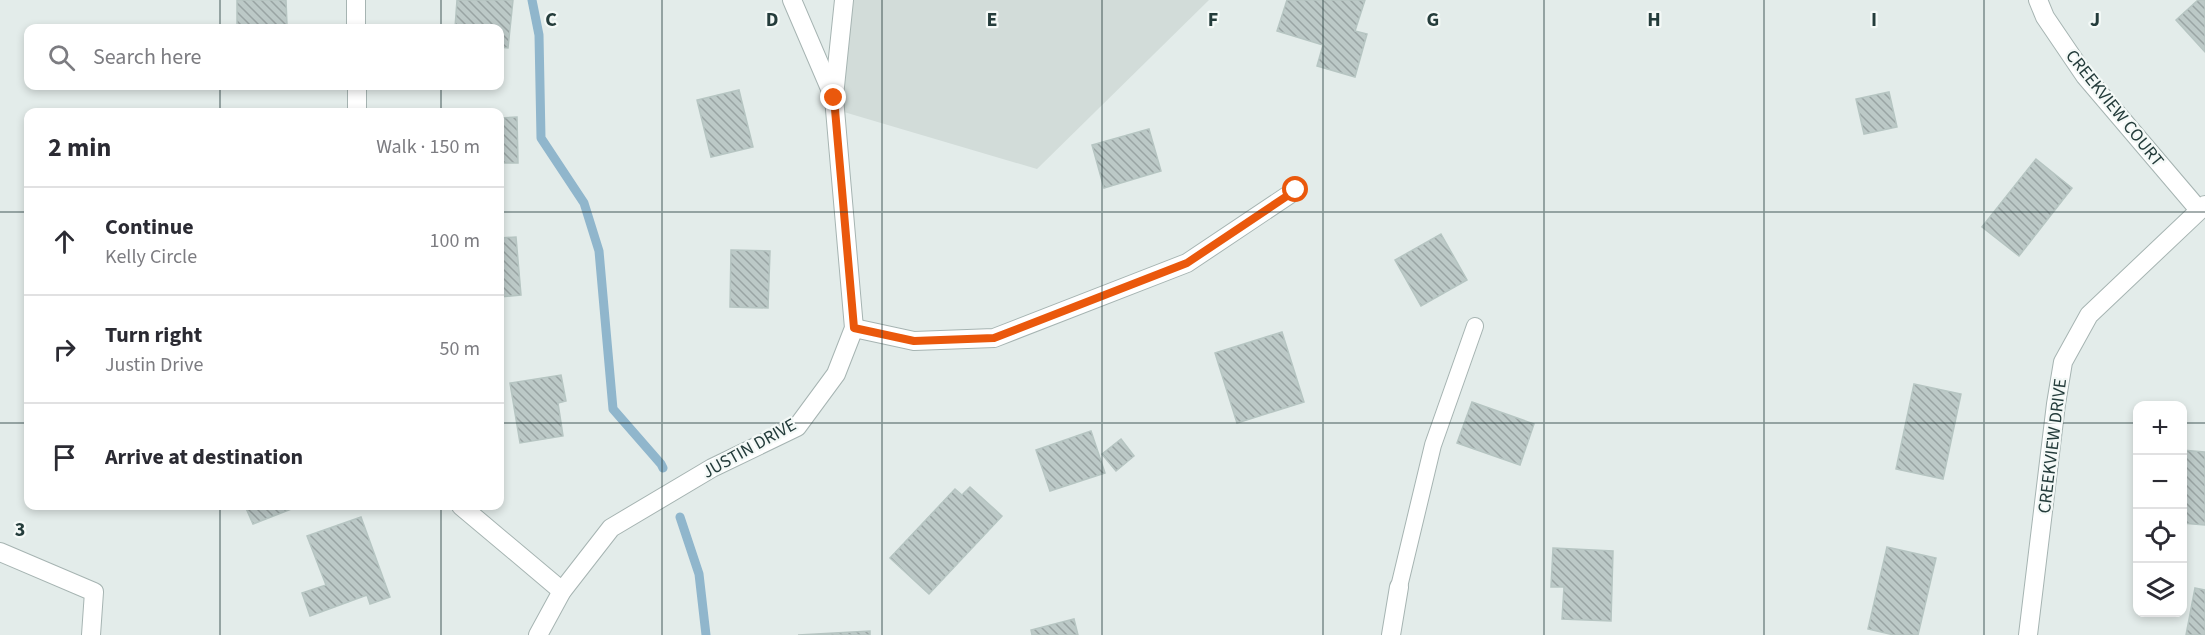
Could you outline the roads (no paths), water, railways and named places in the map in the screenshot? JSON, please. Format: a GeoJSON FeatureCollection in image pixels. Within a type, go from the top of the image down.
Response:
{"type":"FeatureCollection","features":[{"type":"Feature","properties":{"kind":"street"},"geometry":{"type":"LineString","coordinates":[[356,0],[356,24]]}},
{"type":"Feature","properties":{"kind":"street","name":"JUSTIN DRIVE"},"geometry":{"type":"LineString","coordinates":[[792,0],[834,98]]}},
{"type":"Feature","properties":{"kind":"street","name":"JUSTIN DRIVE"},"geometry":{"type":"LineString","coordinates":[[538,635],[562,591],[611,528],[712,468],[797,427],[836,374],[854,328],[834,98],[844,0]]}},
{"type":"Feature","properties":{"kind":"street","name":"CREEKVIEW COURT"},"geometry":{"type":"LineString","coordinates":[[2038,0],[2045,16],[2085,76],[2202,208]]}},
{"type":"Feature","properties":{"kind":"street"},"geometry":{"type":"LineString","coordinates":[[357,90],[357,108]]}},
{"type":"Feature","properties":{"kind":"street"},"geometry":{"type":"LineString","coordinates":[[854,328],[914,341],[994,338],[1187,263],[1296,190]]}},
{"type":"Feature","properties":{"kind":"street","name":"CREEKVIEW DRIVE"},"geometry":{"type":"LineString","coordinates":[[2028,635],[2063,362],[2089,315],[2202,208]]}},
{"type":"Feature","properties":{"kind":"street"},"geometry":{"type":"LineString","coordinates":[[466,510],[562,591]]}},
{"type":"Feature","properties":{"kind":"street"},"geometry":{"type":"LineString","coordinates":[[0,552],[94,592],[91,635]]}},
{"type":"Feature","properties":{"kind":"street"},"geometry":{"type":"LineString","coordinates":[[1391,635],[1399,587]]}},
{"type":"Feature","properties":{"kind":"lane"},"geometry":{"type":"LineString","coordinates":[[1399,587],[1433,445],[1475,326]]}},
{"type":"Feature","properties":{"kind":"waterway"},"geometry":{"type":"LineString","coordinates":[[532,0],[539,35],[541,138],[584,203],[599,251],[613,409],[663,468]]}},
{"type":"Feature","properties":{"kind":"waterway"},"geometry":{"type":"LineString","coordinates":[[680,517],[699,574],[706,635]]}}]}
